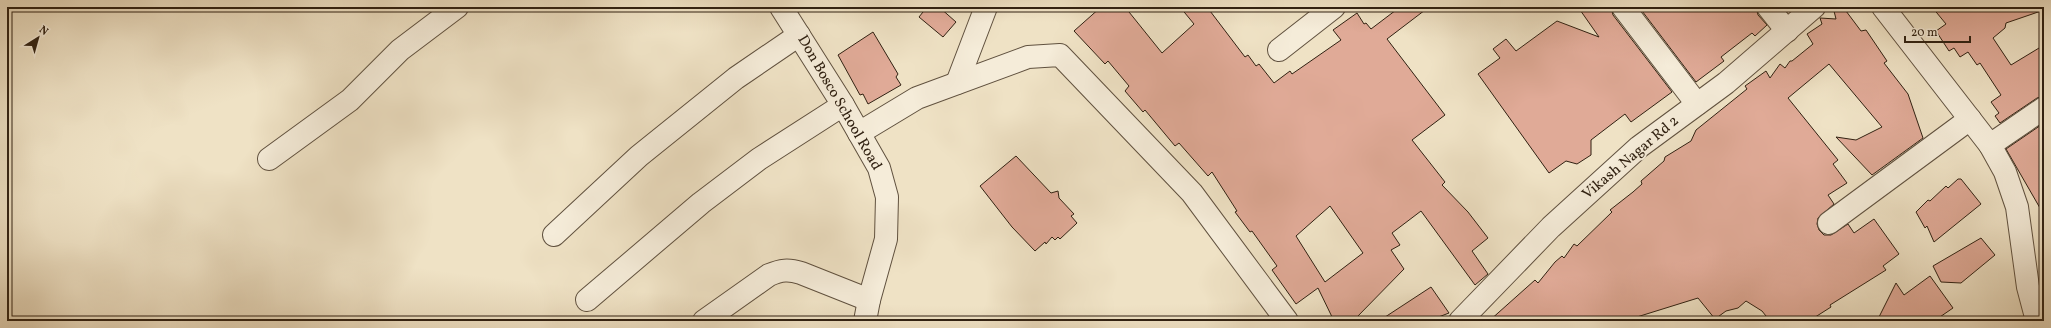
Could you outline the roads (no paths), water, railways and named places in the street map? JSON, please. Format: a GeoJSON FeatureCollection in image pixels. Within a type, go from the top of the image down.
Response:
{"type":"FeatureCollection","features":[{"type":"Feature","properties":{"kind":"street"},"geometry":{"type":"LineString","coordinates":[[269,159],[350,100],[400,50],[457,7]]}},
{"type":"Feature","properties":{"kind":"street","name":"Don Bosco School Road"},"geometry":{"type":"LineString","coordinates":[[781,7],[843,105],[879,168],[887,198],[886,239],[868,300],[865,321]]}},
{"type":"Feature","properties":{"kind":"street"},"geometry":{"type":"LineString","coordinates":[[957,83],[986,7]]}},
{"type":"Feature","properties":{"kind":"street"},"geometry":{"type":"LineString","coordinates":[[1279,50],[1334,7]]}},
{"type":"Feature","properties":{"kind":"street"},"geometry":{"type":"LineString","coordinates":[[1623,7],[1697,104]]}},
{"type":"Feature","properties":{"kind":"street"},"geometry":{"type":"LineString","coordinates":[[1768,7],[1787,31]]}},
{"type":"Feature","properties":{"kind":"street","name":"Vikash Nagar Rd 2"},"geometry":{"type":"LineString","coordinates":[[1460,321],[1551,227],[1639,147],[1697,104],[1787,31],[1814,7]]}},
{"type":"Feature","properties":{"kind":"street"},"geometry":{"type":"LineString","coordinates":[[1883,7],[1990,145],[2005,172],[2017,207],[2028,287],[2037,321]]}},
{"type":"Feature","properties":{"kind":"street"},"geometry":{"type":"LineString","coordinates":[[554,235],[639,156],[736,78],[799,35]]}},
{"type":"Feature","properties":{"kind":"street"},"geometry":{"type":"LineString","coordinates":[[859,133],[917,98],[1028,57],[1060,54],[1192,192],[1287,321]]}},
{"type":"Feature","properties":{"kind":"street"},"geometry":{"type":"LineString","coordinates":[[587,300],[701,203],[759,159],[843,105]]}},
{"type":"Feature","properties":{"kind":"street"},"geometry":{"type":"LineString","coordinates":[[1990,145],[2044,108]]}},
{"type":"Feature","properties":{"kind":"street"},"geometry":{"type":"LineString","coordinates":[[1829,223],[1970,119]]}},
{"type":"Feature","properties":{"kind":"street"},"geometry":{"type":"LineString","coordinates":[[704,321],[769,275],[785,270],[801,273],[868,300]]}}]}
